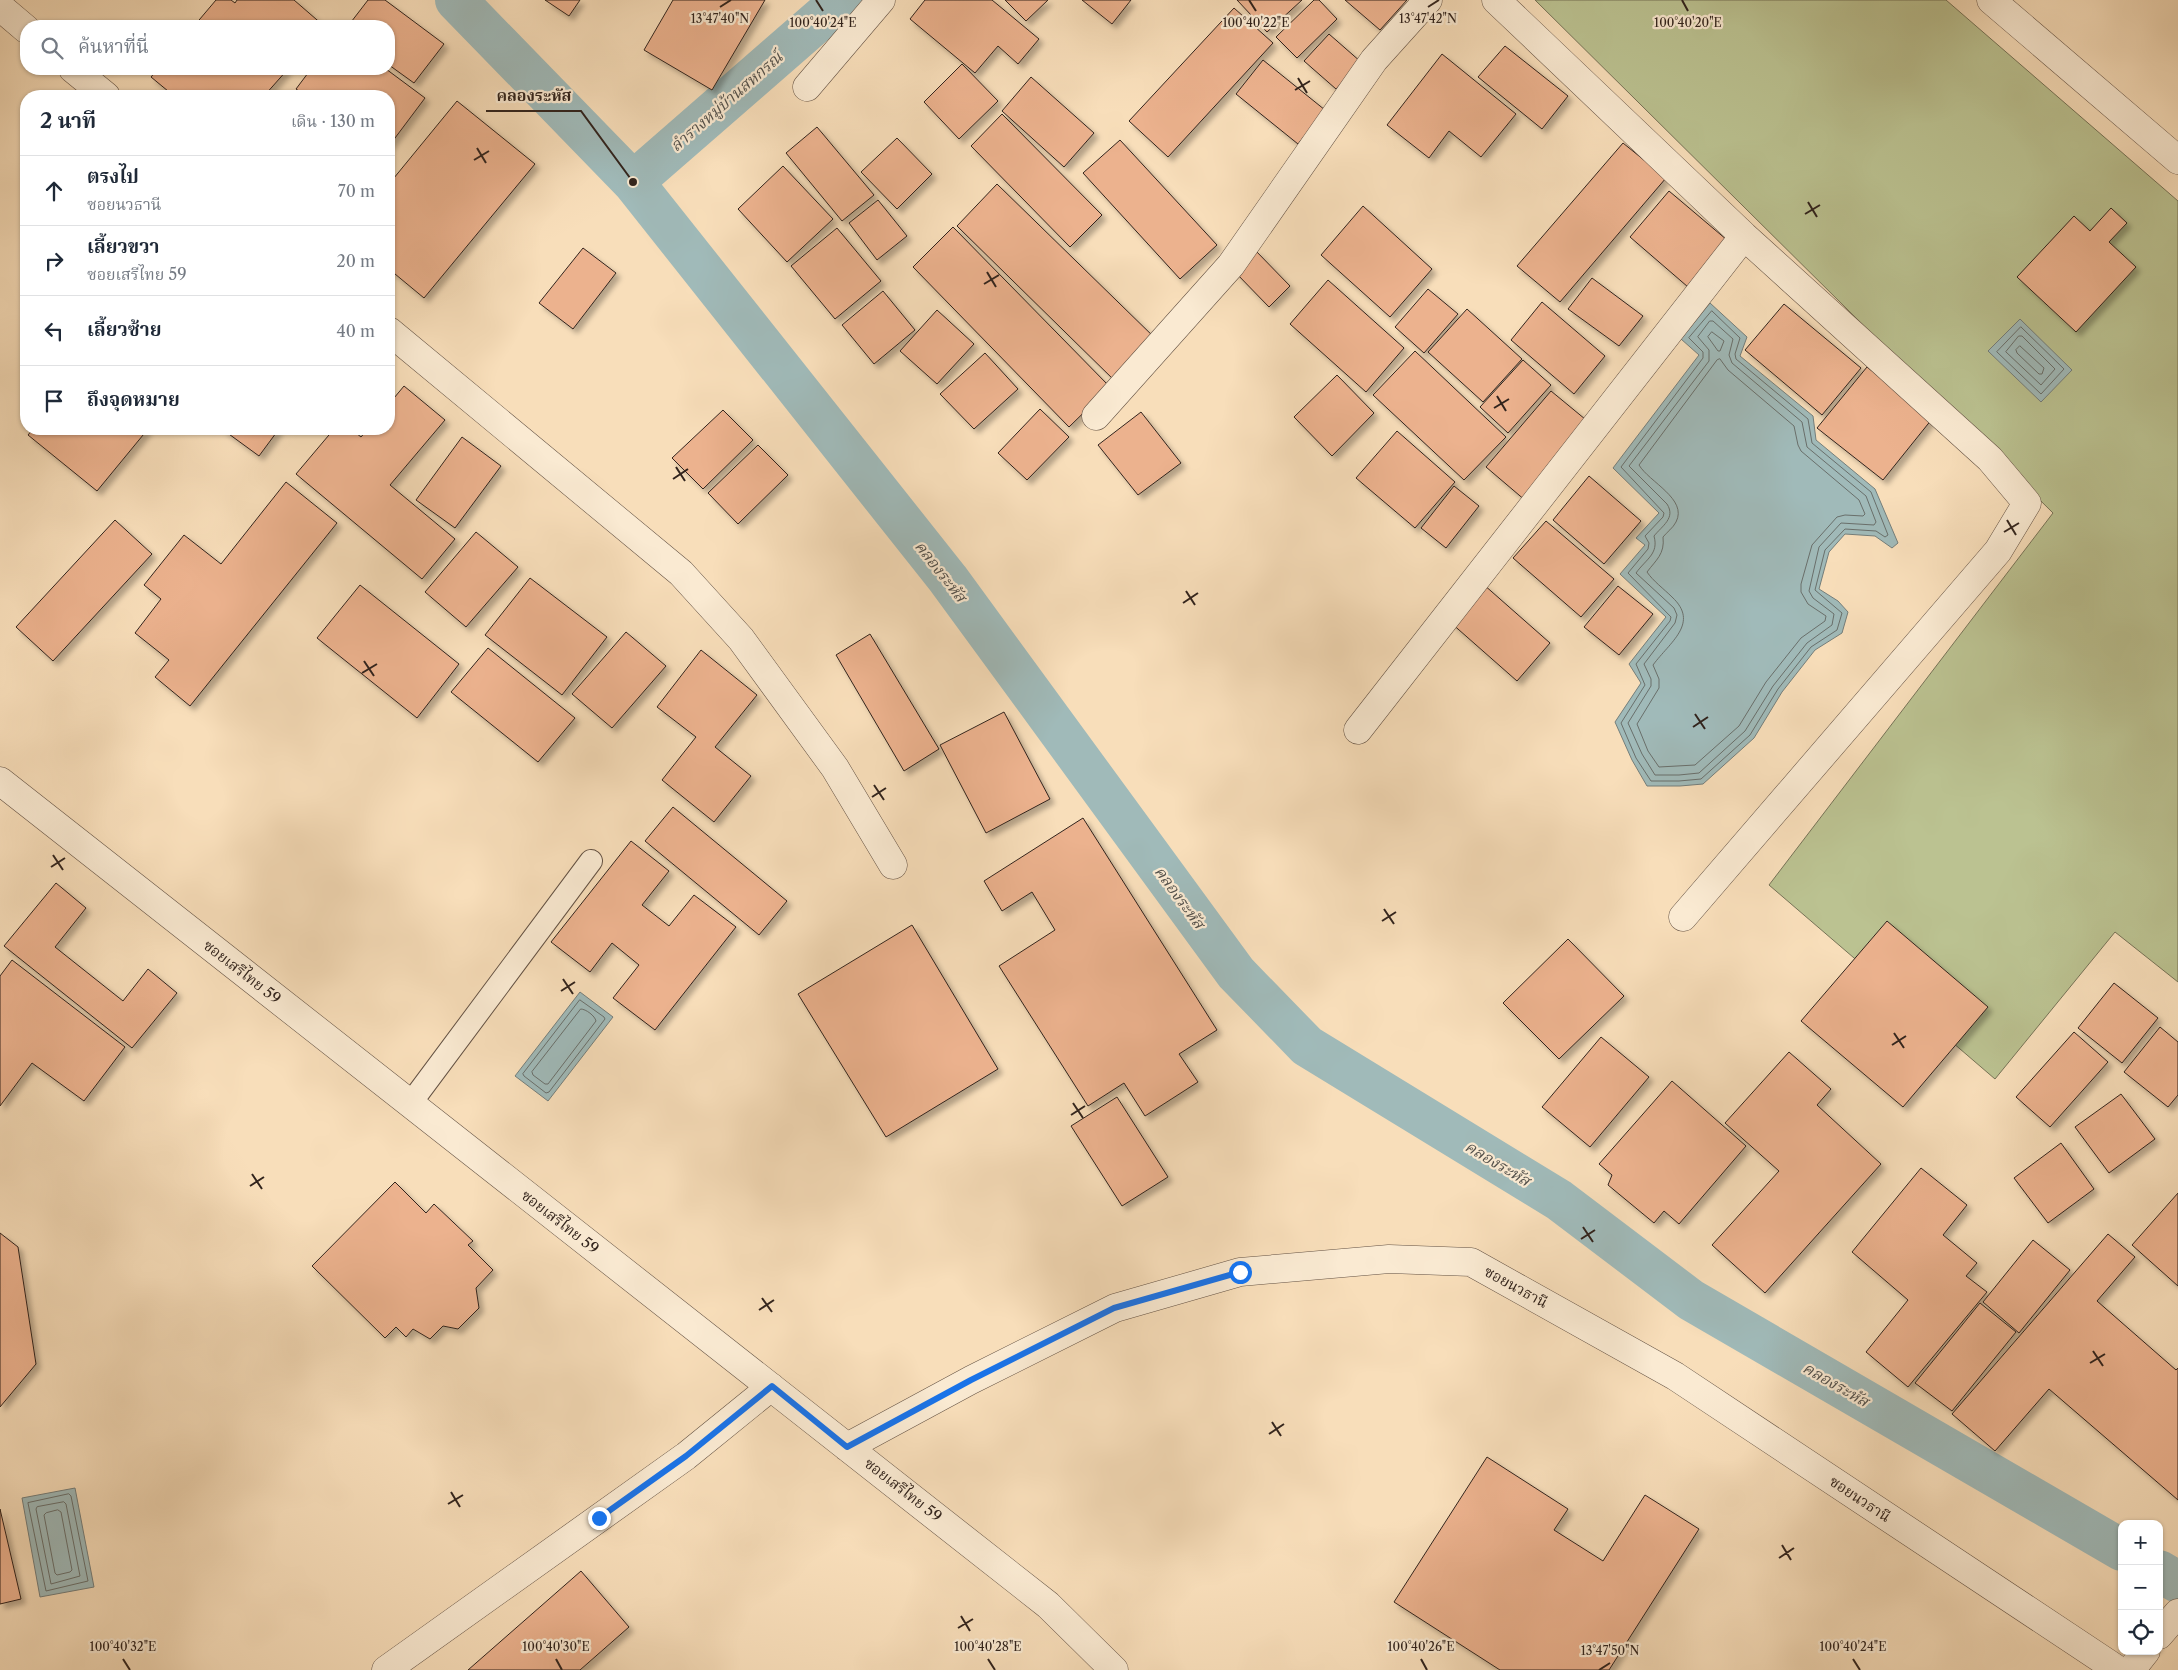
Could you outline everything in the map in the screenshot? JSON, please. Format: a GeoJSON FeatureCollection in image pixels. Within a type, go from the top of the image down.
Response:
{"type":"FeatureCollection","features":[{"type":"Feature","properties":{"kind":"street"},"geometry":{"type":"LineString","coordinates":[[807,88],[881,0]]}},
{"type":"Feature","properties":{"kind":"street"},"geometry":{"type":"LineString","coordinates":[[1096,416],[1231,265],[1374,60],[1428,0]]}},
{"type":"Feature","properties":{"kind":"street"},"geometry":{"type":"LineString","coordinates":[[1496,0],[1744,236],[1990,459],[2027,502],[1998,552],[1683,918]]}},
{"type":"Feature","properties":{"kind":"street"},"geometry":{"type":"LineString","coordinates":[[1991,0],[2178,160]]}},
{"type":"Feature","properties":{"kind":"street"},"geometry":{"type":"LineString","coordinates":[[0,7],[20,24]]}},
{"type":"Feature","properties":{"kind":"street"},"geometry":{"type":"LineString","coordinates":[[80,75],[99,90]]}},
{"type":"Feature","properties":{"kind":"street"},"geometry":{"type":"LineString","coordinates":[[1358,730],[1744,236]]}},
{"type":"Feature","properties":{"kind":"street"},"geometry":{"type":"LineString","coordinates":[[395,336],[681,573],[741,640],[835,768],[893,865]]}},
{"type":"Feature","properties":{"kind":"street","name":"ซอยเสรีไทย 59"},"geometry":{"type":"LineString","coordinates":[[0,781],[772,1386],[1048,1606],[1114,1670]]}},
{"type":"Feature","properties":{"kind":"street","name":"ซอยนวธานี"},"geometry":{"type":"LineString","coordinates":[[847,1447],[971,1380],[1114,1308],[1240,1272],[1389,1259],[1471,1262],[1675,1376],[2133,1663]]}},
{"type":"Feature","properties":{"kind":"street"},"geometry":{"type":"LineString","coordinates":[[386,1670],[686,1456],[772,1386]]}},
{"type":"Feature","properties":{"kind":"street"},"geometry":{"type":"LineString","coordinates":[[2163,1630],[2178,1612]]}},
{"type":"Feature","properties":{"kind":"lane"},"geometry":{"type":"LineString","coordinates":[[410,1104],[591,861]]}},
{"type":"Feature","properties":{"kind":"green space"},"geometry":{"type":"Polygon","coordinates":[[[1535,0],[1946,0],[2178,201],[2178,982],[2115,932],[1995,1079],[1769,885],[2053,513],[1535,0]]]}},
{"type":"Feature","properties":{"kind":"water"},"geometry":{"type":"Polygon","coordinates":[[[1710,303],[1747,337],[1740,356],[1813,416],[1816,440],[1875,489],[1898,543],[1892,548],[1875,536],[1845,534],[1829,552],[1819,589],[1838,601],[1848,612],[1842,633],[1815,650],[1782,692],[1754,738],[1703,784],[1647,786],[1632,760],[1615,722],[1641,683],[1629,664],[1666,617],[1620,574],[1645,545],[1636,538],[1659,513],[1613,468],[1699,355],[1681,339],[1710,303]]]}},
{"type":"Feature","properties":{"kind":"water"},"geometry":{"type":"Polygon","coordinates":[[[2020,319],[2072,370],[2041,402],[1988,351],[2020,319]]]}},
{"type":"Feature","properties":{"kind":"water"},"geometry":{"type":"Polygon","coordinates":[[[580,992],[613,1017],[548,1101],[515,1076],[580,992]]]}},
{"type":"Feature","properties":{"kind":"water"},"geometry":{"type":"Polygon","coordinates":[[[75,1488],[94,1587],[40,1597],[22,1498],[75,1488]]]}},
{"type":"Feature","properties":{"kind":"building"},"geometry":{"type":"Polygon","coordinates":[[[216,0],[231,0],[235,3],[237,0],[294,0],[317,20],[199,20],[216,0]]]}},
{"type":"Feature","properties":{"kind":"building"},"geometry":{"type":"Polygon","coordinates":[[[368,0],[385,0],[444,44],[414,83],[395,69],[395,20],[353,20],[368,0]]]}},
{"type":"Feature","properties":{"kind":"building"},"geometry":{"type":"Polygon","coordinates":[[[545,0],[580,0],[569,16],[545,0]]]}},
{"type":"Feature","properties":{"kind":"building"},"geometry":{"type":"Polygon","coordinates":[[[673,0],[765,0],[712,90],[644,50],[673,0]]]}},
{"type":"Feature","properties":{"kind":"building"},"geometry":{"type":"Polygon","coordinates":[[[925,0],[992,0],[1039,39],[1018,64],[998,46],[975,73],[910,19],[925,0]]]}},
{"type":"Feature","properties":{"kind":"building"},"geometry":{"type":"Polygon","coordinates":[[[1005,0],[1048,0],[1026,21],[1005,0]]]}},
{"type":"Feature","properties":{"kind":"building"},"geometry":{"type":"Polygon","coordinates":[[[1082,0],[1131,0],[1112,24],[1082,0]]]}},
{"type":"Feature","properties":{"kind":"building"},"geometry":{"type":"Polygon","coordinates":[[[1237,0],[1302,0],[1267,32],[1237,0]]]}},
{"type":"Feature","properties":{"kind":"building"},"geometry":{"type":"Polygon","coordinates":[[[1314,0],[1319,0],[1337,19],[1297,58],[1276,37],[1314,0]]]}},
{"type":"Feature","properties":{"kind":"building"},"geometry":{"type":"Polygon","coordinates":[[[1345,0],[1407,0],[1380,30],[1345,0]]]}},
{"type":"Feature","properties":{"kind":"building"},"geometry":{"type":"Polygon","coordinates":[[[1234,8],[1273,43],[1168,157],[1129,121],[1234,8]]]}},
{"type":"Feature","properties":{"kind":"building"},"geometry":{"type":"Polygon","coordinates":[[[1329,34],[1361,62],[1336,89],[1304,61],[1329,34]]]}},
{"type":"Feature","properties":{"kind":"building"},"geometry":{"type":"Polygon","coordinates":[[[1505,46],[1568,96],[1542,129],[1478,77],[1505,46]]]}},
{"type":"Feature","properties":{"kind":"building"},"geometry":{"type":"Polygon","coordinates":[[[1442,54],[1516,114],[1481,157],[1449,131],[1429,158],[1387,125],[1442,54]]]}},
{"type":"Feature","properties":{"kind":"building"},"geometry":{"type":"Polygon","coordinates":[[[1263,60],[1325,110],[1298,144],[1236,94],[1263,60]]]}},
{"type":"Feature","properties":{"kind":"building"},"geometry":{"type":"Polygon","coordinates":[[[962,64],[998,101],[959,139],[924,102],[962,64]]]}},
{"type":"Feature","properties":{"kind":"building"},"geometry":{"type":"Polygon","coordinates":[[[153,75],[283,75],[269,90],[167,90],[151,77],[153,75]]]}},
{"type":"Feature","properties":{"kind":"building"},"geometry":{"type":"Polygon","coordinates":[[[306,75],[394,75],[425,98],[395,138],[395,90],[296,89],[306,75]]]}},
{"type":"Feature","properties":{"kind":"building"},"geometry":{"type":"Polygon","coordinates":[[[1031,77],[1094,133],[1064,167],[1002,111],[1031,77]]]}},
{"type":"Feature","properties":{"kind":"building"},"geometry":{"type":"Polygon","coordinates":[[[457,101],[535,164],[424,298],[395,274],[395,177],[457,101]]]}},
{"type":"Feature","properties":{"kind":"building"},"geometry":{"type":"Polygon","coordinates":[[[1002,114],[1102,215],[1070,247],[971,146],[1002,114]]]}},
{"type":"Feature","properties":{"kind":"building"},"geometry":{"type":"Polygon","coordinates":[[[817,127],[874,195],[842,221],[786,153],[817,127]]]}},
{"type":"Feature","properties":{"kind":"building"},"geometry":{"type":"Polygon","coordinates":[[[897,138],[932,174],[897,209],[861,172],[897,138]]]}},
{"type":"Feature","properties":{"kind":"building"},"geometry":{"type":"Polygon","coordinates":[[[1120,140],[1217,245],[1180,279],[1083,173],[1120,140]]]}},
{"type":"Feature","properties":{"kind":"building"},"geometry":{"type":"Polygon","coordinates":[[[1623,143],[1666,178],[1560,302],[1517,266],[1623,143]]]}},
{"type":"Feature","properties":{"kind":"building"},"geometry":{"type":"Polygon","coordinates":[[[783,166],[833,219],[787,262],[738,209],[783,166]]]}},
{"type":"Feature","properties":{"kind":"building"},"geometry":{"type":"Polygon","coordinates":[[[997,184],[1158,341],[1117,383],[957,226],[997,184]]]}},
{"type":"Feature","properties":{"kind":"building"},"geometry":{"type":"Polygon","coordinates":[[[1669,191],[1727,240],[1688,287],[1630,237],[1669,191]]]}},
{"type":"Feature","properties":{"kind":"building"},"geometry":{"type":"Polygon","coordinates":[[[878,200],[907,236],[877,260],[849,223],[878,200]]]}},
{"type":"Feature","properties":{"kind":"building"},"geometry":{"type":"Polygon","coordinates":[[[1363,206],[1432,269],[1390,317],[1321,255],[1363,206]]]}},
{"type":"Feature","properties":{"kind":"building"},"geometry":{"type":"Polygon","coordinates":[[[2111,208],[2127,223],[2109,242],[2136,267],[2076,332],[2017,277],[2074,216],[2090,231],[2111,208]]]}},
{"type":"Feature","properties":{"kind":"building"},"geometry":{"type":"Polygon","coordinates":[[[953,227],[1110,387],[1069,427],[913,267],[953,227]]]}},
{"type":"Feature","properties":{"kind":"building"},"geometry":{"type":"Polygon","coordinates":[[[837,228],[881,281],[835,319],[791,266],[837,228]]]}},
{"type":"Feature","properties":{"kind":"building"},"geometry":{"type":"Polygon","coordinates":[[[583,248],[616,273],[573,329],[539,303],[583,248]]]}},
{"type":"Feature","properties":{"kind":"building"},"geometry":{"type":"Polygon","coordinates":[[[1255,250],[1290,286],[1269,307],[1234,271],[1255,250]]]}},
{"type":"Feature","properties":{"kind":"building"},"geometry":{"type":"Polygon","coordinates":[[[1592,278],[1643,316],[1619,346],[1568,309],[1592,278]]]}},
{"type":"Feature","properties":{"kind":"building"},"geometry":{"type":"Polygon","coordinates":[[[1328,280],[1404,348],[1366,392],[1290,324],[1328,280]]]}},
{"type":"Feature","properties":{"kind":"building"},"geometry":{"type":"Polygon","coordinates":[[[1428,289],[1458,314],[1424,353],[1395,327],[1428,289]]]}},
{"type":"Feature","properties":{"kind":"building"},"geometry":{"type":"Polygon","coordinates":[[[883,291],[915,330],[874,364],[842,325],[883,291]]]}},
{"type":"Feature","properties":{"kind":"building"},"geometry":{"type":"Polygon","coordinates":[[[1542,302],[1605,356],[1574,394],[1511,340],[1542,302]]]}},
{"type":"Feature","properties":{"kind":"building"},"geometry":{"type":"Polygon","coordinates":[[[1784,304],[1861,368],[1822,415],[1745,350],[1784,304]]]}},
{"type":"Feature","properties":{"kind":"building"},"geometry":{"type":"Polygon","coordinates":[[[1467,309],[1522,359],[1483,402],[1428,352],[1467,309]]]}},
{"type":"Feature","properties":{"kind":"building"},"geometry":{"type":"Polygon","coordinates":[[[937,310],[974,344],[937,384],[900,351],[937,310]]]}},
{"type":"Feature","properties":{"kind":"building"},"geometry":{"type":"Polygon","coordinates":[[[1415,351],[1506,437],[1464,480],[1373,395],[1415,351]]]}},
{"type":"Feature","properties":{"kind":"building"},"geometry":{"type":"Polygon","coordinates":[[[985,353],[1018,389],[974,429],[940,394],[985,353]]]}},
{"type":"Feature","properties":{"kind":"building"},"geometry":{"type":"Polygon","coordinates":[[[1523,360],[1551,385],[1508,433],[1480,407],[1523,360]]]}},
{"type":"Feature","properties":{"kind":"building"},"geometry":{"type":"Polygon","coordinates":[[[1867,367],[1932,419],[1883,480],[1817,428],[1867,367]]]}},
{"type":"Feature","properties":{"kind":"building"},"geometry":{"type":"Polygon","coordinates":[[[1337,375],[1374,413],[1332,456],[1294,417],[1337,375]]]}},
{"type":"Feature","properties":{"kind":"building"},"geometry":{"type":"Polygon","coordinates":[[[404,386],[445,420],[390,485],[455,539],[422,579],[296,474],[329,435],[358,435],[361,437],[363,435],[395,435],[395,397],[404,386]]]}},
{"type":"Feature","properties":{"kind":"building"},"geometry":{"type":"Polygon","coordinates":[[[1551,391],[1591,424],[1526,501],[1486,467],[1551,391]]]}},
{"type":"Feature","properties":{"kind":"building"},"geometry":{"type":"Polygon","coordinates":[[[1040,409],[1069,437],[1027,480],[998,453],[1040,409]]]}},
{"type":"Feature","properties":{"kind":"building"},"geometry":{"type":"Polygon","coordinates":[[[723,410],[753,440],[703,489],[672,458],[723,410]]]}},
{"type":"Feature","properties":{"kind":"building"},"geometry":{"type":"Polygon","coordinates":[[[1141,412],[1181,463],[1138,495],[1098,445],[1141,412]]]}},
{"type":"Feature","properties":{"kind":"building"},"geometry":{"type":"Polygon","coordinates":[[[1397,431],[1455,482],[1415,528],[1356,478],[1397,431]]]}},
{"type":"Feature","properties":{"kind":"building"},"geometry":{"type":"Polygon","coordinates":[[[28,435],[143,435],[97,491],[28,435]]]}},
{"type":"Feature","properties":{"kind":"building"},"geometry":{"type":"Polygon","coordinates":[[[230,435],[275,435],[259,456],[230,435]]]}},
{"type":"Feature","properties":{"kind":"building"},"geometry":{"type":"Polygon","coordinates":[[[462,437],[501,466],[455,528],[416,500],[462,437]]]}},
{"type":"Feature","properties":{"kind":"building"},"geometry":{"type":"Polygon","coordinates":[[[758,445],[788,475],[738,524],[708,493],[758,445]]]}},
{"type":"Feature","properties":{"kind":"building"},"geometry":{"type":"Polygon","coordinates":[[[1589,476],[1641,521],[1604,564],[1553,520],[1589,476]]]}},
{"type":"Feature","properties":{"kind":"building"},"geometry":{"type":"Polygon","coordinates":[[[286,482],[337,523],[190,706],[155,677],[169,660],[135,633],[161,599],[144,585],[184,535],[221,564],[286,482]]]}},
{"type":"Feature","properties":{"kind":"building"},"geometry":{"type":"Polygon","coordinates":[[[1454,486],[1479,506],[1446,548],[1421,528],[1454,486]]]}},
{"type":"Feature","properties":{"kind":"building"},"geometry":{"type":"Polygon","coordinates":[[[115,520],[152,554],[53,661],[16,627],[115,520]]]}},
{"type":"Feature","properties":{"kind":"building"},"geometry":{"type":"Polygon","coordinates":[[[1546,521],[1614,579],[1581,617],[1513,558],[1546,521]]]}},
{"type":"Feature","properties":{"kind":"building"},"geometry":{"type":"Polygon","coordinates":[[[476,532],[518,567],[466,627],[425,592],[476,532]]]}},
{"type":"Feature","properties":{"kind":"building"},"geometry":{"type":"Polygon","coordinates":[[[530,578],[607,637],[562,695],[485,635],[530,578]]]}},
{"type":"Feature","properties":{"kind":"building"},"geometry":{"type":"Polygon","coordinates":[[[1483,584],[1550,643],[1517,681],[1450,622],[1483,584]]]}},
{"type":"Feature","properties":{"kind":"building"},"geometry":{"type":"Polygon","coordinates":[[[360,585],[459,664],[417,718],[317,638],[360,585]]]}},
{"type":"Feature","properties":{"kind":"building"},"geometry":{"type":"Polygon","coordinates":[[[1618,586],[1653,614],[1619,655],[1584,627],[1618,586]]]}},
{"type":"Feature","properties":{"kind":"building"},"geometry":{"type":"Polygon","coordinates":[[[626,632],[666,666],[612,728],[572,694],[626,632]]]}},
{"type":"Feature","properties":{"kind":"building"},"geometry":{"type":"Polygon","coordinates":[[[870,634],[939,749],[904,771],[836,655],[870,634]]]}},
{"type":"Feature","properties":{"kind":"building"},"geometry":{"type":"Polygon","coordinates":[[[488,648],[575,718],[538,762],[451,692],[488,648]]]}},
{"type":"Feature","properties":{"kind":"building"},"geometry":{"type":"Polygon","coordinates":[[[701,650],[757,695],[715,747],[751,776],[714,822],[662,780],[696,737],[657,707],[701,650]]]}},
{"type":"Feature","properties":{"kind":"building"},"geometry":{"type":"Polygon","coordinates":[[[1004,712],[1050,799],[986,833],[940,745],[1004,712]]]}},
{"type":"Feature","properties":{"kind":"building"},"geometry":{"type":"Polygon","coordinates":[[[673,807],[787,901],[759,935],[645,841],[673,807]]]}},
{"type":"Feature","properties":{"kind":"building"},"geometry":{"type":"Polygon","coordinates":[[[1083,818],[1217,1030],[1179,1054],[1198,1082],[1145,1116],[1124,1083],[1088,1106],[999,966],[1055,930],[1032,892],[1002,911],[984,881],[1083,818]]]}},
{"type":"Feature","properties":{"kind":"building"},"geometry":{"type":"Polygon","coordinates":[[[631,841],[669,871],[642,905],[669,926],[694,895],[736,927],[655,1030],[613,998],[639,965],[612,943],[590,972],[551,942],[631,841]]]}},
{"type":"Feature","properties":{"kind":"building"},"geometry":{"type":"Polygon","coordinates":[[[56,883],[86,908],[55,947],[123,1001],[148,969],[177,993],[132,1048],[4,946],[56,883]]]}},
{"type":"Feature","properties":{"kind":"building"},"geometry":{"type":"Polygon","coordinates":[[[1887,921],[1988,1007],[1903,1107],[1801,1021],[1887,921]]]}},
{"type":"Feature","properties":{"kind":"building"},"geometry":{"type":"Polygon","coordinates":[[[912,925],[998,1069],[886,1137],[798,994],[912,925]]]}},
{"type":"Feature","properties":{"kind":"building"},"geometry":{"type":"Polygon","coordinates":[[[1568,939],[1624,996],[1559,1059],[1503,1003],[1568,939]]]}},
{"type":"Feature","properties":{"kind":"building"},"geometry":{"type":"Polygon","coordinates":[[[12,960],[125,1047],[84,1101],[32,1063],[0,1106],[0,976],[12,960]]]}},
{"type":"Feature","properties":{"kind":"building"},"geometry":{"type":"Polygon","coordinates":[[[2114,983],[2158,1018],[2122,1063],[2078,1028],[2114,983]]]}},
{"type":"Feature","properties":{"kind":"building"},"geometry":{"type":"Polygon","coordinates":[[[2160,1027],[2178,1042],[2178,1095],[2168,1107],[2124,1072],[2160,1027]]]}},
{"type":"Feature","properties":{"kind":"building"},"geometry":{"type":"Polygon","coordinates":[[[2074,1032],[2108,1062],[2050,1127],[2016,1097],[2074,1032]]]}},
{"type":"Feature","properties":{"kind":"building"},"geometry":{"type":"Polygon","coordinates":[[[1601,1037],[1649,1077],[1590,1147],[1542,1107],[1601,1037]]]}},
{"type":"Feature","properties":{"kind":"building"},"geometry":{"type":"Polygon","coordinates":[[[1789,1052],[1831,1089],[1817,1105],[1881,1164],[1765,1293],[1712,1245],[1779,1171],[1725,1123],[1789,1052]]]}},
{"type":"Feature","properties":{"kind":"building"},"geometry":{"type":"Polygon","coordinates":[[[1672,1081],[1746,1146],[1679,1224],[1664,1211],[1654,1223],[1608,1185],[1612,1175],[1599,1164],[1672,1081]]]}},
{"type":"Feature","properties":{"kind":"building"},"geometry":{"type":"Polygon","coordinates":[[[2121,1094],[2155,1139],[2109,1173],[2075,1127],[2121,1094]]]}},
{"type":"Feature","properties":{"kind":"building"},"geometry":{"type":"Polygon","coordinates":[[[1117,1097],[1168,1177],[1122,1206],[1071,1126],[1117,1097]]]}},
{"type":"Feature","properties":{"kind":"building"},"geometry":{"type":"Polygon","coordinates":[[[2061,1143],[2094,1189],[2048,1223],[2014,1178],[2061,1143]]]}},
{"type":"Feature","properties":{"kind":"building"},"geometry":{"type":"Polygon","coordinates":[[[1921,1168],[1967,1205],[1943,1235],[1977,1263],[1966,1276],[1987,1292],[1908,1387],[1866,1352],[1908,1300],[1852,1252],[1921,1168]]]}},
{"type":"Feature","properties":{"kind":"building"},"geometry":{"type":"Polygon","coordinates":[[[395,1182],[426,1213],[434,1204],[473,1241],[468,1245],[493,1270],[476,1288],[479,1308],[458,1329],[443,1326],[430,1339],[413,1329],[406,1337],[396,1327],[385,1338],[312,1266],[395,1182]]]}},
{"type":"Feature","properties":{"kind":"building"},"geometry":{"type":"Polygon","coordinates":[[[2178,1193],[2178,1286],[2132,1245],[2178,1193]]]}},
{"type":"Feature","properties":{"kind":"building"},"geometry":{"type":"Polygon","coordinates":[[[0,1233],[18,1247],[36,1364],[0,1407],[0,1233]]]}},
{"type":"Feature","properties":{"kind":"building"},"geometry":{"type":"Polygon","coordinates":[[[2108,1234],[2135,1257],[2097,1301],[2176,1370],[2178,1368],[2178,1500],[2049,1389],[1995,1451],[1952,1414],[2108,1234]]]}},
{"type":"Feature","properties":{"kind":"building"},"geometry":{"type":"Polygon","coordinates":[[[2033,1240],[2070,1270],[2019,1333],[1983,1302],[2033,1240]]]}},
{"type":"Feature","properties":{"kind":"building"},"geometry":{"type":"Polygon","coordinates":[[[1980,1303],[2016,1332],[1952,1411],[1915,1383],[1980,1303]]]}},
{"type":"Feature","properties":{"kind":"building"},"geometry":{"type":"Polygon","coordinates":[[[1487,1457],[1568,1509],[1554,1530],[1603,1561],[1645,1495],[1699,1529],[1609,1670],[1500,1670],[1394,1602],[1487,1457]]]}},
{"type":"Feature","properties":{"kind":"building"},"geometry":{"type":"Polygon","coordinates":[[[0,1509],[21,1599],[0,1604],[0,1509]]]}},
{"type":"Feature","properties":{"kind":"building"},"geometry":{"type":"Polygon","coordinates":[[[581,1571],[629,1627],[580,1670],[468,1670],[581,1571]]]}},
{"type":"Feature","properties":{"kind":"waterway","name":"คลองระหัส"},"geometry":{"type":"LineString","coordinates":[[456,0],[633,182],[948,579],[1236,973],[1307,1046],[1559,1200],[1691,1300],[2118,1548]]}},
{"type":"Feature","properties":{"kind":"waterway","name":"ลำรางหมู่บ้านสหกรณ์"},"geometry":{"type":"LineString","coordinates":[[633,182],[842,0]]}},
{"type":"Feature","properties":{"kind":"waterway","name":"คลองระหัส"},"geometry":{"type":"LineString","coordinates":[[2163,1573],[2178,1582]]}},
{"type":"Feature","properties":{"kind":"place","name":"คลองระหัส"},"geometry":{"type":"Point","coordinates":[633,182]}},
{"type":"Feature","properties":{"kind":"route"},"geometry":{"type":"LineString","coordinates":[[599,1518],[686,1456],[772,1386],[847,1447],[892,1421],[1114,1308],[1240,1272]]}}]}
